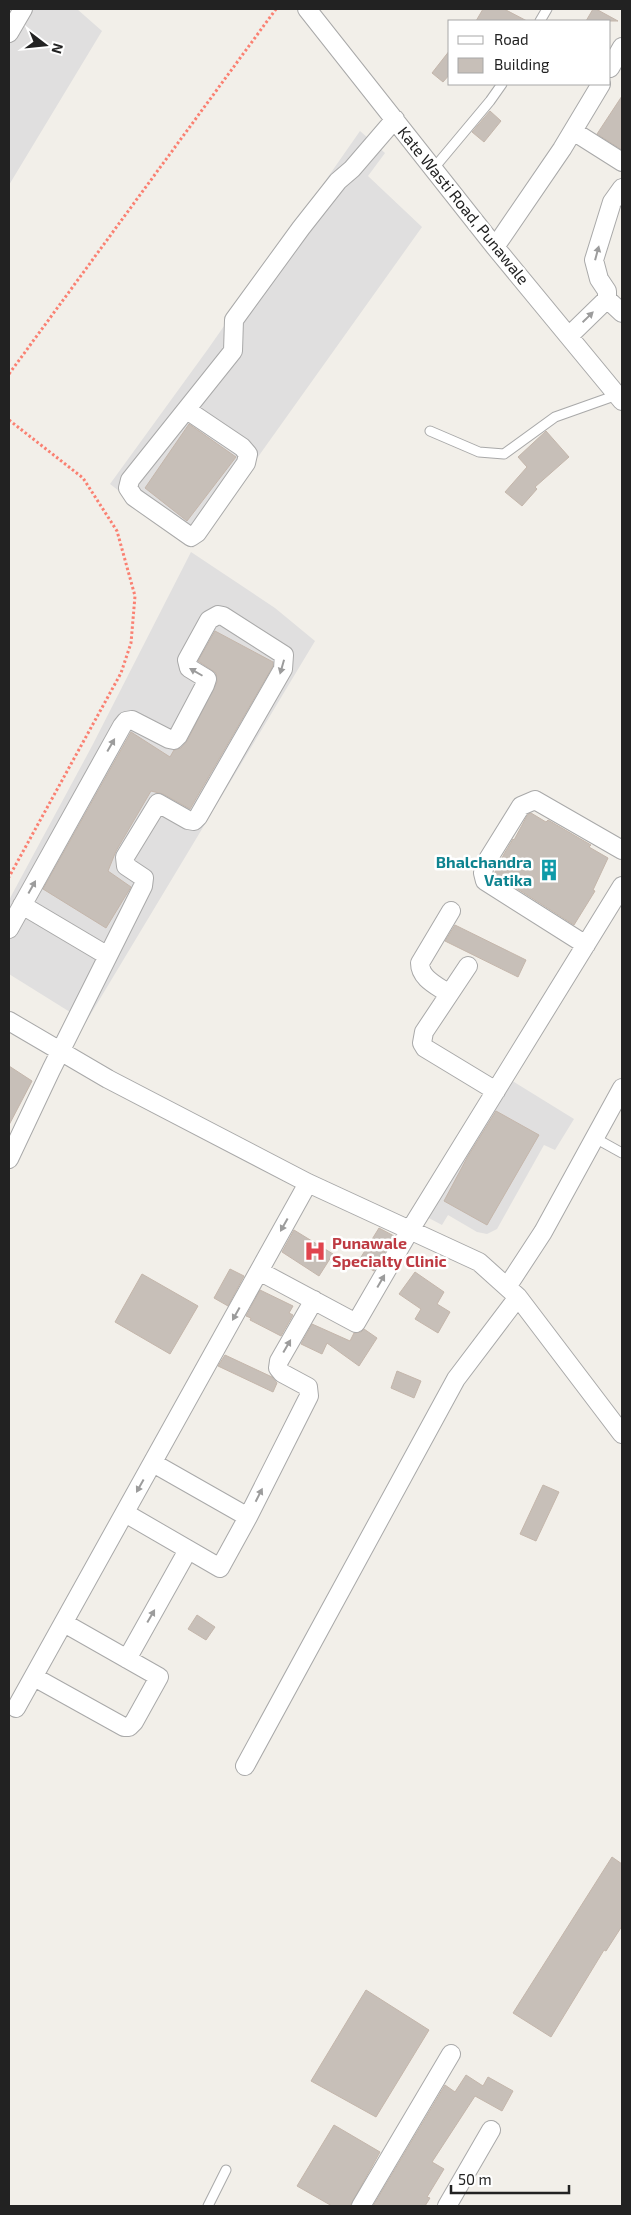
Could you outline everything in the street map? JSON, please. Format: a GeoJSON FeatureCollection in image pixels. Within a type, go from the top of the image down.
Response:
{"type":"FeatureCollection","features":[{"type":"Feature","properties":{"kind":"street"},"geometry":{"type":"LineString","coordinates":[[9,33],[23,9]]}},
{"type":"Feature","properties":{"kind":"street","name":"Kate Wasti Road, Punawale"},"geometry":{"type":"LineString","coordinates":[[307,9],[496,247],[620,398]]}},
{"type":"Feature","properties":{"kind":"street"},"geometry":{"type":"LineString","coordinates":[[611,66],[622,47]]}},
{"type":"Feature","properties":{"kind":"street"},"geometry":{"type":"LineString","coordinates":[[496,247],[574,131],[600,85]]}},
{"type":"Feature","properties":{"kind":"street"},"geometry":{"type":"LineString","coordinates":[[186,410],[242,447],[248,454],[246,463],[197,533],[191,537],[134,497],[128,488],[130,480],[233,351],[234,320],[326,197],[395,119]]}},
{"type":"Feature","properties":{"kind":"street"},"geometry":{"type":"LineString","coordinates":[[574,131],[622,162]]}},
{"type":"Feature","properties":{"kind":"street"},"geometry":{"type":"LineString","coordinates":[[569,336],[607,299],[607,291],[599,279],[594,260],[612,202],[622,188]]}},
{"type":"Feature","properties":{"kind":"street"},"geometry":{"type":"LineString","coordinates":[[607,299],[622,313]]}},
{"type":"Feature","properties":{"kind":"street"},"geometry":{"type":"LineString","coordinates":[[9,929],[126,721],[132,720],[169,739],[174,740],[178,736],[207,679],[189,668],[187,660],[209,620],[218,615],[223,616],[284,655],[283,669],[198,818],[194,821],[188,820],[160,804],[155,806],[125,857],[126,866],[141,875],[144,883],[60,1051],[9,1159]]}},
{"type":"Feature","properties":{"kind":"street"},"geometry":{"type":"LineString","coordinates":[[586,945],[486,881],[483,873],[485,864],[521,806],[535,800],[622,850]]}},
{"type":"Feature","properties":{"kind":"street"},"geometry":{"type":"LineString","coordinates":[[259,1271],[356,1323],[410,1230],[622,886]]}},
{"type":"Feature","properties":{"kind":"street"},"geometry":{"type":"LineString","coordinates":[[22,905],[108,956]]}},
{"type":"Feature","properties":{"kind":"street"},"geometry":{"type":"LineString","coordinates":[[450,994],[424,976],[420,971],[420,963],[451,911]]}},
{"type":"Feature","properties":{"kind":"street"},"geometry":{"type":"LineString","coordinates":[[468,966],[424,1032],[422,1043],[426,1048],[496,1091]]}},
{"type":"Feature","properties":{"kind":"street"},"geometry":{"type":"LineString","coordinates":[[9,1021],[108,1079],[308,1183],[479,1262],[513,1292],[622,1434]]}},
{"type":"Feature","properties":{"kind":"street"},"geometry":{"type":"LineString","coordinates":[[246,1766],[456,1379],[513,1292],[543,1232],[622,1088]]}},
{"type":"Feature","properties":{"kind":"street"},"geometry":{"type":"LineString","coordinates":[[16,1708],[308,1183]]}},
{"type":"Feature","properties":{"kind":"street"},"geometry":{"type":"LineString","coordinates":[[125,1513],[220,1568],[309,1396],[308,1387],[282,1373],[278,1368],[278,1361],[314,1300]]}},
{"type":"Feature","properties":{"kind":"street"},"geometry":{"type":"LineString","coordinates":[[153,1463],[248,1517]]}},
{"type":"Feature","properties":{"kind":"street"},"geometry":{"type":"LineString","coordinates":[[127,1659],[188,1550]]}},
{"type":"Feature","properties":{"kind":"street"},"geometry":{"type":"LineString","coordinates":[[34,1677],[124,1727],[129,1727],[134,1722],[159,1677],[64,1624]]}},
{"type":"Feature","properties":{"kind":"street"},"geometry":{"type":"LineString","coordinates":[[361,2206],[451,2054]]}},
{"type":"Feature","properties":{"kind":"street"},"geometry":{"type":"LineString","coordinates":[[447,2206],[492,2130]]}},
{"type":"Feature","properties":{"kind":"lane"},"geometry":{"type":"LineString","coordinates":[[541,20],[547,9]]}},
{"type":"Feature","properties":{"kind":"lane"},"geometry":{"type":"LineString","coordinates":[[434,168],[501,85]]}},
{"type":"Feature","properties":{"kind":"lane"},"geometry":{"type":"LineString","coordinates":[[430,431],[479,452],[504,454],[555,417],[620,398]]}},
{"type":"Feature","properties":{"kind":"lane"},"geometry":{"type":"LineString","coordinates":[[595,1138],[622,1152]]}},
{"type":"Feature","properties":{"kind":"lane"},"geometry":{"type":"LineString","coordinates":[[208,2206],[226,2170]]}},
{"type":"Feature","properties":{"kind":"path"},"geometry":{"type":"LineString","coordinates":[[9,374],[276,9]]}},
{"type":"Feature","properties":{"kind":"path"},"geometry":{"type":"LineString","coordinates":[[9,420],[83,478],[118,531],[135,596],[131,643],[121,673],[9,877]]}},
{"type":"Feature","properties":{"kind":"shaded area"},"geometry":{"type":"Polygon","coordinates":[[[9,9],[77,9],[102,31],[9,185],[9,9]]]}},
{"type":"Feature","properties":{"kind":"shaded area"},"geometry":{"type":"Polygon","coordinates":[[[360,131],[385,153],[368,176],[422,227],[193,548],[110,484],[208,349],[360,131]]]}},
{"type":"Feature","properties":{"kind":"shaded area"},"geometry":{"type":"Polygon","coordinates":[[[191,552],[275,608],[315,641],[86,1022],[9,974],[9,900],[92,746],[191,552]]]}},
{"type":"Feature","properties":{"kind":"shaded area"},"geometry":{"type":"Polygon","coordinates":[[[506,1077],[574,1119],[555,1150],[544,1145],[497,1229],[487,1234],[477,1232],[448,1215],[442,1225],[425,1216],[506,1077]]]}},
{"type":"Feature","properties":{"kind":"building"},"geometry":{"type":"Polygon","coordinates":[[[483,9],[504,9],[525,20],[477,20],[483,9]]]}},
{"type":"Feature","properties":{"kind":"building"},"geometry":{"type":"Polygon","coordinates":[[[593,9],[596,9],[618,21],[611,20],[587,20],[593,9]]]}},
{"type":"Feature","properties":{"kind":"building"},"geometry":{"type":"Polygon","coordinates":[[[448,53],[448,76],[443,82],[432,73],[448,53]]]}},
{"type":"Feature","properties":{"kind":"building"},"geometry":{"type":"Polygon","coordinates":[[[622,96],[622,150],[597,134],[622,96]]]}},
{"type":"Feature","properties":{"kind":"building"},"geometry":{"type":"Polygon","coordinates":[[[490,111],[501,121],[484,142],[472,132],[490,111]]]}},
{"type":"Feature","properties":{"kind":"building"},"geometry":{"type":"Polygon","coordinates":[[[189,424],[236,457],[187,521],[145,488],[189,424]]]}},
{"type":"Feature","properties":{"kind":"building"},"geometry":{"type":"Polygon","coordinates":[[[546,431],[569,457],[535,487],[537,489],[522,506],[505,492],[527,467],[518,457],[546,431]]]}},
{"type":"Feature","properties":{"kind":"building"},"geometry":{"type":"Polygon","coordinates":[[[215,631],[273,662],[273,666],[190,809],[163,794],[151,791],[116,851],[108,871],[131,887],[106,928],[43,889],[131,732],[170,757],[174,750],[181,748],[187,741],[217,682],[216,673],[198,661],[215,631]]]}},
{"type":"Feature","properties":{"kind":"building","name":"Bhalchandra Vatika"},"geometry":{"type":"Polygon","coordinates":[[[531,813],[546,822],[548,820],[591,845],[589,847],[608,858],[593,890],[595,891],[574,925],[494,874],[528,814],[531,813]]]}},
{"type":"Feature","properties":{"kind":"building"},"geometry":{"type":"Polygon","coordinates":[[[455,925],[526,960],[518,977],[445,941],[455,925]]]}},
{"type":"Feature","properties":{"kind":"building"},"geometry":{"type":"Polygon","coordinates":[[[9,1066],[32,1081],[9,1125],[9,1066]]]}},
{"type":"Feature","properties":{"kind":"building"},"geometry":{"type":"Polygon","coordinates":[[[496,1111],[539,1135],[487,1225],[444,1201],[468,1156],[496,1111]]]}},
{"type":"Feature","properties":{"kind":"building"},"geometry":{"type":"Polygon","coordinates":[[[379,1228],[394,1236],[374,1271],[358,1262],[379,1228]]]}},
{"type":"Feature","properties":{"kind":"building"},"geometry":{"type":"Polygon","coordinates":[[[294,1230],[333,1254],[319,1276],[282,1252],[294,1230]]]}},
{"type":"Feature","properties":{"kind":"building"},"geometry":{"type":"Polygon","coordinates":[[[230,1269],[244,1276],[228,1306],[214,1298],[230,1269]]]}},
{"type":"Feature","properties":{"kind":"building"},"geometry":{"type":"Polygon","coordinates":[[[415,1272],[444,1292],[437,1304],[450,1312],[438,1333],[415,1319],[421,1309],[399,1294],[415,1272]]]}},
{"type":"Feature","properties":{"kind":"building"},"geometry":{"type":"Polygon","coordinates":[[[142,1274],[198,1306],[170,1354],[115,1322],[142,1274]]]}},
{"type":"Feature","properties":{"kind":"building"},"geometry":{"type":"Polygon","coordinates":[[[260,1290],[293,1306],[289,1313],[293,1315],[281,1336],[246,1316],[260,1290]]]}},
{"type":"Feature","properties":{"kind":"building"},"geometry":{"type":"Polygon","coordinates":[[[312,1324],[350,1341],[354,1333],[361,1332],[364,1329],[377,1338],[359,1366],[327,1343],[322,1354],[301,1344],[312,1324]]]}},
{"type":"Feature","properties":{"kind":"building"},"geometry":{"type":"Polygon","coordinates":[[[225,1355],[272,1377],[277,1383],[273,1392],[218,1366],[225,1355]]]}},
{"type":"Feature","properties":{"kind":"building"},"geometry":{"type":"Polygon","coordinates":[[[397,1371],[421,1381],[414,1398],[391,1388],[397,1371]]]}},
{"type":"Feature","properties":{"kind":"building"},"geometry":{"type":"Polygon","coordinates":[[[543,1485],[559,1492],[536,1541],[520,1534],[543,1485]]]}},
{"type":"Feature","properties":{"kind":"building"},"geometry":{"type":"Polygon","coordinates":[[[197,1615],[215,1627],[206,1640],[188,1629],[197,1615]]]}},
{"type":"Feature","properties":{"kind":"building"},"geometry":{"type":"Polygon","coordinates":[[[612,1857],[622,1864],[622,1926],[606,1951],[604,1950],[551,2037],[513,2013],[612,1857]]]}},
{"type":"Feature","properties":{"kind":"building"},"geometry":{"type":"Polygon","coordinates":[[[366,1990],[429,2030],[376,2117],[311,2081],[366,1990]]]}},
{"type":"Feature","properties":{"kind":"building"},"geometry":{"type":"Polygon","coordinates":[[[466,2075],[483,2086],[488,2077],[513,2091],[502,2111],[475,2096],[432,2162],[444,2169],[427,2197],[430,2198],[425,2206],[373,2206],[445,2085],[455,2092],[466,2075]]]}},
{"type":"Feature","properties":{"kind":"building"},"geometry":{"type":"Polygon","coordinates":[[[334,2125],[380,2152],[350,2206],[332,2206],[297,2186],[334,2125]]]}},
{"type":"Feature","properties":{"kind":"place","name":"Bhalchandra Vatika"},"geometry":{"type":"Point","coordinates":[549,870]}},
{"type":"Feature","properties":{"kind":"place","name":"Punawale Specialty Clinic"},"geometry":{"type":"Point","coordinates":[315,1251]}}]}
